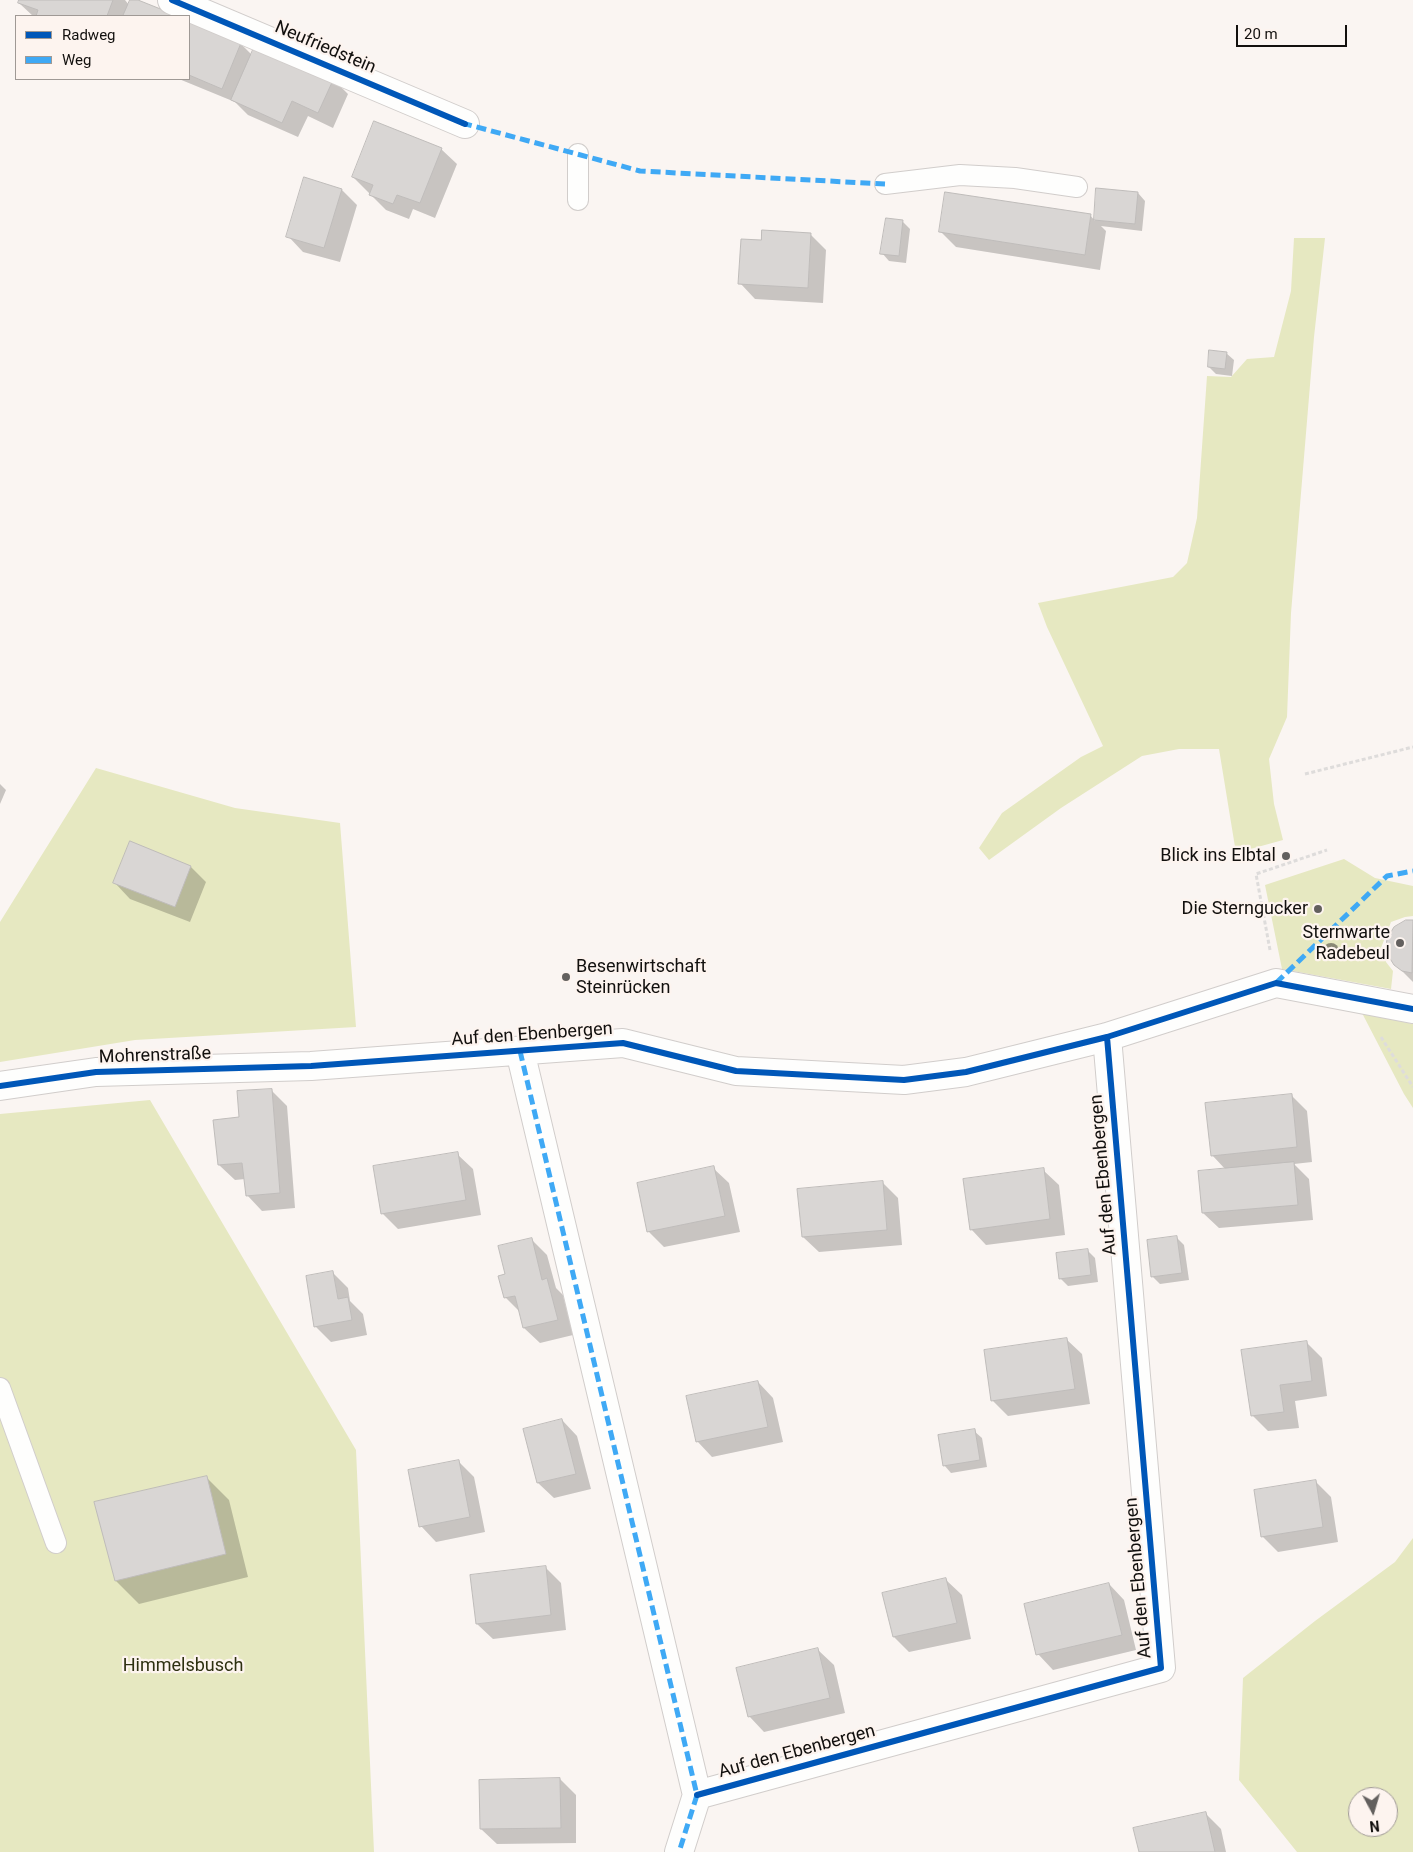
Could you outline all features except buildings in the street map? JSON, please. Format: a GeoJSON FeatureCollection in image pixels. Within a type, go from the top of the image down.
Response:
{"type":"FeatureCollection","features":[{"type":"Feature","properties":{"kind":"street","name":"Neufriedstein"},"geometry":{"type":"LineString","coordinates":[[172,0],[465,124]]}},
{"type":"Feature","properties":{"kind":"street","name":"Auf den Ebenbergen"},"geometry":{"type":"LineString","coordinates":[[311,1066],[623,1043],[736,1071],[904,1080],[966,1072],[1107,1037],[1276,983],[1413,1009]]}},
{"type":"Feature","properties":{"kind":"street","name":"Auf den Ebenbergen"},"geometry":{"type":"LineString","coordinates":[[520,1051],[697,1795],[1162,1668],[1107,1037]]}},
{"type":"Feature","properties":{"kind":"street","name":"Mohrenstraße"},"geometry":{"type":"LineString","coordinates":[[0,1086],[96,1072],[311,1066]]}},
{"type":"Feature","properties":{"kind":"street"},"geometry":{"type":"LineString","coordinates":[[679,1852],[697,1795]]}},
{"type":"Feature","properties":{"kind":"lane"},"geometry":{"type":"LineString","coordinates":[[578,154],[578,200]]}},
{"type":"Feature","properties":{"kind":"lane"},"geometry":{"type":"LineString","coordinates":[[885,184],[960,175],[1015,178],[1077,187]]}},
{"type":"Feature","properties":{"kind":"lane"},"geometry":{"type":"LineString","coordinates":[[0,1388],[56,1543]]}},
{"type":"Feature","properties":{"kind":"path"},"geometry":{"type":"LineString","coordinates":[[1305,774],[1413,747]]}},
{"type":"Feature","properties":{"kind":"path"},"geometry":{"type":"LineString","coordinates":[[1276,983],[1256,874],[1327,850]]}},
{"type":"Feature","properties":{"kind":"path"},"geometry":{"type":"LineString","coordinates":[[1356,998],[1413,1087]]}},
{"type":"Feature","properties":{"kind":"green space"},"geometry":{"type":"Polygon","coordinates":[[[1294,238],[1325,238],[1314,337],[1291,613],[1287,717],[1269,759],[1274,804],[1283,840],[1236,853],[1219,749],[1179,749],[1142,756],[1061,808],[989,860],[979,848],[1002,813],[1081,757],[1103,746],[1047,627],[1038,603],[1173,577],[1187,563],[1197,518],[1207,376],[1231,377],[1247,359],[1274,357],[1291,291],[1294,238]]]}},
{"type":"Feature","properties":{"kind":"green space"},"geometry":{"type":"Polygon","coordinates":[[[96,768],[235,808],[340,823],[356,1027],[135,1040],[0,1062],[0,922],[96,768]]]}},
{"type":"Feature","properties":{"kind":"green space"},"geometry":{"type":"Polygon","coordinates":[[[1344,859],[1375,878],[1413,886],[1413,916],[1391,922],[1381,948],[1386,962],[1393,971],[1391,989],[1282,969],[1265,885],[1344,859]]]}},
{"type":"Feature","properties":{"kind":"green space"},"geometry":{"type":"Polygon","coordinates":[[[1362,1013],[1413,1024],[1413,1108],[1404,1094],[1362,1013]]]}},
{"type":"Feature","properties":{"kind":"green space","name":"Himmelsbusch"},"geometry":{"type":"Polygon","coordinates":[[[150,1100],[356,1450],[374,1852],[0,1852],[0,1114],[150,1100]]]}},
{"type":"Feature","properties":{"kind":"green space"},"geometry":{"type":"Polygon","coordinates":[[[1413,1538],[1413,1852],[1297,1852],[1239,1780],[1243,1678],[1315,1621],[1395,1562],[1413,1538]]]}},
{"type":"Feature","properties":{"kind":"marked path"},"geometry":{"type":"LineString","coordinates":[[462,123],[640,171],[885,184]]}},
{"type":"Feature","properties":{"kind":"marked path"},"geometry":{"type":"LineString","coordinates":[[1276,983],[1387,876],[1413,871]]}},
{"type":"Feature","properties":{"kind":"marked path"},"geometry":{"type":"LineString","coordinates":[[520,1051],[697,1795],[679,1852]]}},
{"type":"Feature","properties":{"kind":"cycle path"},"geometry":{"type":"LineString","coordinates":[[172,0],[465,124]]}},
{"type":"Feature","properties":{"kind":"cycle path"},"geometry":{"type":"LineString","coordinates":[[0,1086],[96,1072],[311,1066],[623,1043],[736,1071],[904,1080],[966,1072],[1107,1037],[1276,983],[1413,1009]]}},
{"type":"Feature","properties":{"kind":"cycle path"},"geometry":{"type":"LineString","coordinates":[[697,1795],[1161,1668],[1107,1037]]}},
{"type":"Feature","properties":{"kind":"place","name":"Blick ins Elbtal"},"geometry":{"type":"Point","coordinates":[1286,856]}},
{"type":"Feature","properties":{"kind":"place","name":"Die Sterngucker"},"geometry":{"type":"Point","coordinates":[1318,909]}},
{"type":"Feature","properties":{"kind":"place","name":"Sternwarte Radebeul"},"geometry":{"type":"Point","coordinates":[1400,943]}},
{"type":"Feature","properties":{"kind":"place","name":"Besenwirtschaft Steinrücken"},"geometry":{"type":"Point","coordinates":[566,977]}}]}
